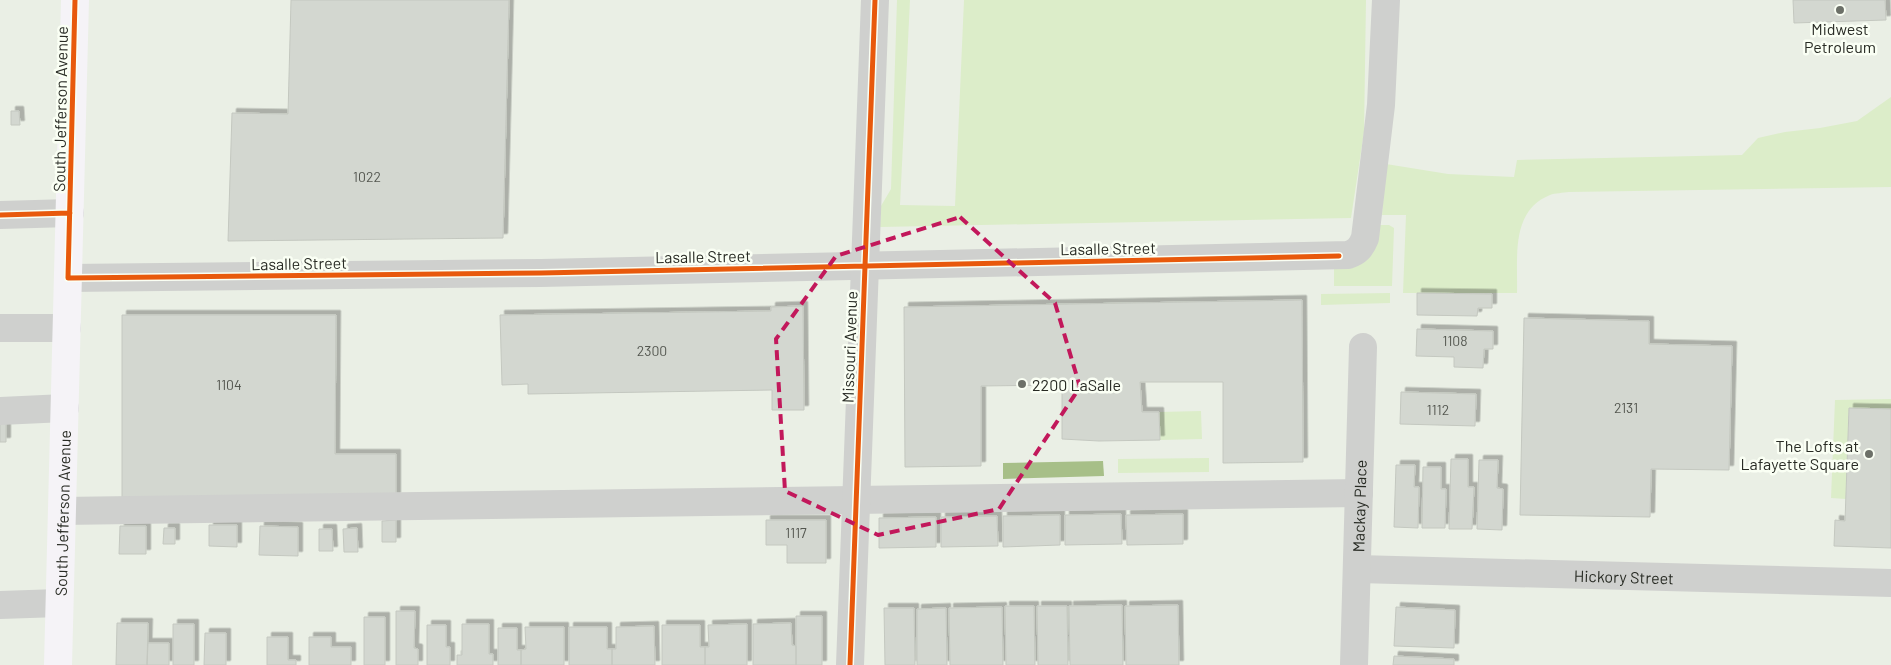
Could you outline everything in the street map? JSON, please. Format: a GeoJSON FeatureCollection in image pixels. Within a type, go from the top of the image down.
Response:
{"type":"FeatureCollection","features":[{"type":"Feature","properties":{"kind":"main road","name":"South Jefferson Avenue"},"geometry":{"type":"LineString","coordinates":[[58,665],[75,0]]}},
{"type":"Feature","properties":{"kind":"street","name":"Missouri Avenue"},"geometry":{"type":"LineString","coordinates":[[850,665],[875,0]]}},
{"type":"Feature","properties":{"kind":"street","name":"Lasalle Street"},"geometry":{"type":"LineString","coordinates":[[68,278],[541,272],[1339,256],[1355,252],[1361,247],[1365,238],[1381,105],[1386,0]]}},
{"type":"Feature","properties":{"kind":"street"},"geometry":{"type":"LineString","coordinates":[[0,215],[70,213]]}},
{"type":"Feature","properties":{"kind":"street"},"geometry":{"type":"LineString","coordinates":[[0,328],[67,328]]}},
{"type":"Feature","properties":{"kind":"street","name":"Mackay Place"},"geometry":{"type":"LineString","coordinates":[[1354,665],[1363,347]]}},
{"type":"Feature","properties":{"kind":"street"},"geometry":{"type":"LineString","coordinates":[[0,411],[65,408]]}},
{"type":"Feature","properties":{"kind":"street"},"geometry":{"type":"LineString","coordinates":[[62,511],[1360,493]]}},
{"type":"Feature","properties":{"kind":"street","name":"Hickory Street"},"geometry":{"type":"LineString","coordinates":[[1358,569],[1891,583]]}},
{"type":"Feature","properties":{"kind":"street"},"geometry":{"type":"LineString","coordinates":[[0,605],[59,603]]}},
{"type":"Feature","properties":{"kind":"highlighted area"},"geometry":{"type":"Polygon","coordinates":[[[960,217],[1055,303],[1080,387],[999,509],[878,535],[785,491],[776,339],[836,256],[960,217]]]}},
{"type":"Feature","properties":{"kind":"shaded area"},"geometry":{"type":"Polygon","coordinates":[[[897,0],[910,0],[900,205],[955,206],[964,0],[1366,0],[1364,132],[1351,218],[880,227],[881,206],[891,189],[897,0]]]}},
{"type":"Feature","properties":{"kind":"shaded area"},"geometry":{"type":"Polygon","coordinates":[[[1891,97],[1891,187],[1569,192],[1554,194],[1537,202],[1528,212],[1522,224],[1517,251],[1517,293],[1403,293],[1406,215],[1382,215],[1386,164],[1448,174],[1514,177],[1517,160],[1742,155],[1758,138],[1857,121],[1891,97]]]}},
{"type":"Feature","properties":{"kind":"shaded area"},"geometry":{"type":"Polygon","coordinates":[[[1380,225],[1389,225],[1394,228],[1392,286],[1334,286],[1334,268],[1380,225]]]}},
{"type":"Feature","properties":{"kind":"shaded area"},"geometry":{"type":"Polygon","coordinates":[[[1390,293],[1390,303],[1321,305],[1321,294],[1390,293]]]}},
{"type":"Feature","properties":{"kind":"shaded area"},"geometry":{"type":"Polygon","coordinates":[[[1891,399],[1891,409],[1849,408],[1846,499],[1831,498],[1835,400],[1891,399]]]}},
{"type":"Feature","properties":{"kind":"shaded area"},"geometry":{"type":"Polygon","coordinates":[[[1201,411],[1202,439],[1160,440],[1159,412],[1201,411]]]}},
{"type":"Feature","properties":{"kind":"shaded area"},"geometry":{"type":"Polygon","coordinates":[[[1209,458],[1209,472],[1118,473],[1118,459],[1209,458]]]}},
{"type":"Feature","properties":{"kind":"shaded area"},"geometry":{"type":"Polygon","coordinates":[[[1103,461],[1104,476],[1003,479],[1003,463],[1103,461]]]}},
{"type":"Feature","properties":{"kind":"building"},"geometry":{"type":"Polygon","coordinates":[[[291,0],[509,0],[503,238],[228,241],[232,113],[288,114],[291,0]]]}},
{"type":"Feature","properties":{"kind":"building","name":"Midwest Petroleum"},"geometry":{"type":"Polygon","coordinates":[[[1793,0],[1885,0],[1886,20],[1794,23],[1793,0]]]}},
{"type":"Feature","properties":{"kind":"building"},"geometry":{"type":"Polygon","coordinates":[[[11,111],[19,111],[20,125],[11,125],[11,111]]]}},
{"type":"Feature","properties":{"kind":"building"},"geometry":{"type":"Polygon","coordinates":[[[1417,293],[1492,294],[1492,308],[1478,308],[1477,316],[1417,315],[1417,293]]]}},
{"type":"Feature","properties":{"kind":"building","name":"2200 LaSalle"},"geometry":{"type":"Polygon","coordinates":[[[1302,300],[1303,462],[1223,463],[1223,382],[1140,382],[1142,412],[1159,412],[1160,440],[1099,441],[1062,439],[1062,385],[981,386],[981,466],[905,467],[904,307],[1302,300]]]}},
{"type":"Feature","properties":{"kind":"building"},"geometry":{"type":"Polygon","coordinates":[[[803,306],[804,410],[772,410],[772,390],[528,394],[528,384],[502,385],[500,315],[771,311],[771,307],[803,306]]]}},
{"type":"Feature","properties":{"kind":"building"},"geometry":{"type":"Polygon","coordinates":[[[122,315],[336,315],[335,454],[396,454],[396,497],[122,497],[122,315]]]}},
{"type":"Feature","properties":{"kind":"building"},"geometry":{"type":"Polygon","coordinates":[[[1524,318],[1649,321],[1649,344],[1732,346],[1729,470],[1651,469],[1650,517],[1520,515],[1524,318]]]}},
{"type":"Feature","properties":{"kind":"building"},"geometry":{"type":"Polygon","coordinates":[[[1417,329],[1493,331],[1493,349],[1484,349],[1483,368],[1454,367],[1454,357],[1416,356],[1417,329]]]}},
{"type":"Feature","properties":{"kind":"building"},"geometry":{"type":"Polygon","coordinates":[[[1401,392],[1476,394],[1475,426],[1400,424],[1401,392]]]}},
{"type":"Feature","properties":{"kind":"building","name":"The Lofts at Lafayette Square"},"geometry":{"type":"Polygon","coordinates":[[[1849,408],[1891,409],[1891,548],[1834,546],[1835,520],[1845,521],[1849,408]]]}},
{"type":"Feature","properties":{"kind":"building"},"geometry":{"type":"Polygon","coordinates":[[[0,420],[6,420],[6,442],[0,442],[0,420]]]}},
{"type":"Feature","properties":{"kind":"building"},"geometry":{"type":"Polygon","coordinates":[[[1451,459],[1468,459],[1468,487],[1474,487],[1472,529],[1449,529],[1451,459]]]}},
{"type":"Feature","properties":{"kind":"building"},"geometry":{"type":"Polygon","coordinates":[[[1479,460],[1498,460],[1497,488],[1503,489],[1502,530],[1477,529],[1479,460]]]}},
{"type":"Feature","properties":{"kind":"building"},"geometry":{"type":"Polygon","coordinates":[[[1396,465],[1415,465],[1414,487],[1419,487],[1418,528],[1394,527],[1396,465]]]}},
{"type":"Feature","properties":{"kind":"building"},"geometry":{"type":"Polygon","coordinates":[[[1423,467],[1441,467],[1441,489],[1446,489],[1445,528],[1422,528],[1423,467]]]}},
{"type":"Feature","properties":{"kind":"building"},"geometry":{"type":"Polygon","coordinates":[[[1121,514],[1122,544],[1065,545],[1065,515],[1121,514]]]}},
{"type":"Feature","properties":{"kind":"building"},"geometry":{"type":"Polygon","coordinates":[[[1183,514],[1183,544],[1127,545],[1126,515],[1183,514]]]}},
{"type":"Feature","properties":{"kind":"building"},"geometry":{"type":"Polygon","coordinates":[[[1060,515],[1060,545],[1003,547],[1003,516],[1060,515]]]}},
{"type":"Feature","properties":{"kind":"building"},"geometry":{"type":"Polygon","coordinates":[[[997,516],[998,546],[941,547],[941,517],[997,516]]]}},
{"type":"Feature","properties":{"kind":"building"},"geometry":{"type":"Polygon","coordinates":[[[936,517],[936,547],[879,548],[879,518],[936,517]]]}},
{"type":"Feature","properties":{"kind":"building"},"geometry":{"type":"Polygon","coordinates":[[[396,520],[396,542],[382,542],[382,521],[396,520]]]}},
{"type":"Feature","properties":{"kind":"building"},"geometry":{"type":"Polygon","coordinates":[[[766,520],[826,520],[826,563],[787,563],[787,545],[766,545],[766,520]]]}},
{"type":"Feature","properties":{"kind":"building"},"geometry":{"type":"Polygon","coordinates":[[[209,525],[237,525],[237,547],[209,546],[209,525]]]}},
{"type":"Feature","properties":{"kind":"building"},"geometry":{"type":"Polygon","coordinates":[[[120,526],[146,526],[146,554],[119,554],[120,526]]]}},
{"type":"Feature","properties":{"kind":"building"},"geometry":{"type":"Polygon","coordinates":[[[260,526],[298,527],[298,556],[259,555],[260,526]]]}},
{"type":"Feature","properties":{"kind":"building"},"geometry":{"type":"Polygon","coordinates":[[[164,528],[175,528],[175,544],[163,544],[164,528]]]}},
{"type":"Feature","properties":{"kind":"building"},"geometry":{"type":"Polygon","coordinates":[[[357,528],[358,552],[344,552],[343,529],[357,528]]]}},
{"type":"Feature","properties":{"kind":"building"},"geometry":{"type":"Polygon","coordinates":[[[319,529],[332,529],[333,551],[319,551],[319,529]]]}},
{"type":"Feature","properties":{"kind":"building"},"geometry":{"type":"Polygon","coordinates":[[[1122,605],[1123,665],[1070,665],[1069,606],[1122,605]]]}},
{"type":"Feature","properties":{"kind":"building"},"geometry":{"type":"Polygon","coordinates":[[[1178,605],[1179,665],[1126,665],[1125,606],[1178,605]]]}},
{"type":"Feature","properties":{"kind":"building"},"geometry":{"type":"Polygon","coordinates":[[[1005,606],[1034,606],[1035,665],[1006,665],[1005,606]]]}},
{"type":"Feature","properties":{"kind":"building"},"geometry":{"type":"Polygon","coordinates":[[[1037,606],[1067,606],[1068,665],[1038,665],[1037,606]]]}},
{"type":"Feature","properties":{"kind":"building"},"geometry":{"type":"Polygon","coordinates":[[[1002,607],[1003,665],[950,665],[949,608],[1002,607]]]}},
{"type":"Feature","properties":{"kind":"building"},"geometry":{"type":"Polygon","coordinates":[[[1396,607],[1455,610],[1454,648],[1394,646],[1396,607]]]}},
{"type":"Feature","properties":{"kind":"building"},"geometry":{"type":"Polygon","coordinates":[[[884,608],[914,608],[915,665],[885,665],[884,608]]]}},
{"type":"Feature","properties":{"kind":"building"},"geometry":{"type":"Polygon","coordinates":[[[946,608],[947,665],[917,665],[917,609],[946,608]]]}},
{"type":"Feature","properties":{"kind":"building"},"geometry":{"type":"Polygon","coordinates":[[[396,611],[415,611],[414,648],[418,649],[418,665],[396,665],[396,611]]]}},
{"type":"Feature","properties":{"kind":"building"},"geometry":{"type":"Polygon","coordinates":[[[796,616],[822,616],[822,665],[796,665],[796,616]]]}},
{"type":"Feature","properties":{"kind":"building"},"geometry":{"type":"Polygon","coordinates":[[[364,617],[385,617],[385,665],[364,665],[364,617]]]}},
{"type":"Feature","properties":{"kind":"building"},"geometry":{"type":"Polygon","coordinates":[[[117,623],[148,623],[147,665],[116,665],[117,623]]]}},
{"type":"Feature","properties":{"kind":"building"},"geometry":{"type":"Polygon","coordinates":[[[791,623],[792,645],[796,646],[796,665],[753,665],[753,624],[791,623]]]}},
{"type":"Feature","properties":{"kind":"building"},"geometry":{"type":"Polygon","coordinates":[[[173,624],[194,624],[194,665],[173,665],[173,624]]]}},
{"type":"Feature","properties":{"kind":"building"},"geometry":{"type":"Polygon","coordinates":[[[462,624],[489,624],[489,654],[493,654],[493,665],[457,665],[457,655],[462,655],[462,624]]]}},
{"type":"Feature","properties":{"kind":"building"},"geometry":{"type":"Polygon","coordinates":[[[747,624],[747,665],[705,665],[705,647],[709,647],[708,625],[747,624]]]}},
{"type":"Feature","properties":{"kind":"building"},"geometry":{"type":"Polygon","coordinates":[[[427,625],[446,625],[446,647],[450,647],[450,665],[427,665],[427,625]]]}},
{"type":"Feature","properties":{"kind":"building"},"geometry":{"type":"Polygon","coordinates":[[[662,625],[700,625],[700,647],[705,647],[705,665],[662,665],[662,625]]]}},
{"type":"Feature","properties":{"kind":"building"},"geometry":{"type":"Polygon","coordinates":[[[654,626],[655,665],[612,665],[612,649],[616,649],[616,627],[654,626]]]}},
{"type":"Feature","properties":{"kind":"building"},"geometry":{"type":"Polygon","coordinates":[[[525,627],[564,627],[564,665],[521,665],[521,650],[526,649],[525,627]]]}},
{"type":"Feature","properties":{"kind":"building"},"geometry":{"type":"Polygon","coordinates":[[[569,627],[607,627],[607,649],[612,649],[612,665],[569,665],[569,627]]]}},
{"type":"Feature","properties":{"kind":"building"},"geometry":{"type":"Polygon","coordinates":[[[498,628],[517,628],[517,650],[521,650],[521,665],[498,665],[498,628]]]}},
{"type":"Feature","properties":{"kind":"building"},"geometry":{"type":"Polygon","coordinates":[[[205,633],[226,633],[226,665],[204,665],[205,633]]]}},
{"type":"Feature","properties":{"kind":"building"},"geometry":{"type":"Polygon","coordinates":[[[267,637],[288,637],[288,660],[296,660],[296,665],[267,665],[267,637]]]}},
{"type":"Feature","properties":{"kind":"building"},"geometry":{"type":"Polygon","coordinates":[[[309,637],[331,637],[331,647],[351,647],[351,665],[309,665],[309,637]]]}},
{"type":"Feature","properties":{"kind":"building"},"geometry":{"type":"Polygon","coordinates":[[[148,643],[169,643],[169,665],[147,665],[148,643]]]}},
{"type":"Feature","properties":{"kind":"building"},"geometry":{"type":"Polygon","coordinates":[[[1394,656],[1454,659],[1454,665],[1393,665],[1394,656]]]}},
{"type":"Feature","properties":{"kind":"cycle path"},"geometry":{"type":"LineString","coordinates":[[75,0],[68,278],[541,273],[1339,256]]}},
{"type":"Feature","properties":{"kind":"cycle path"},"geometry":{"type":"LineString","coordinates":[[850,665],[875,0]]}},
{"type":"Feature","properties":{"kind":"cycle path"},"geometry":{"type":"LineString","coordinates":[[0,215],[70,213]]}},
{"type":"Feature","properties":{"kind":"place","name":"Midwest Petroleum"},"geometry":{"type":"Point","coordinates":[1840,10]}},
{"type":"Feature","properties":{"kind":"place","name":"2200 LaSalle"},"geometry":{"type":"Point","coordinates":[1022,384]}},
{"type":"Feature","properties":{"kind":"place","name":"The Lofts at Lafayette Square"},"geometry":{"type":"Point","coordinates":[1869,454]}}]}
